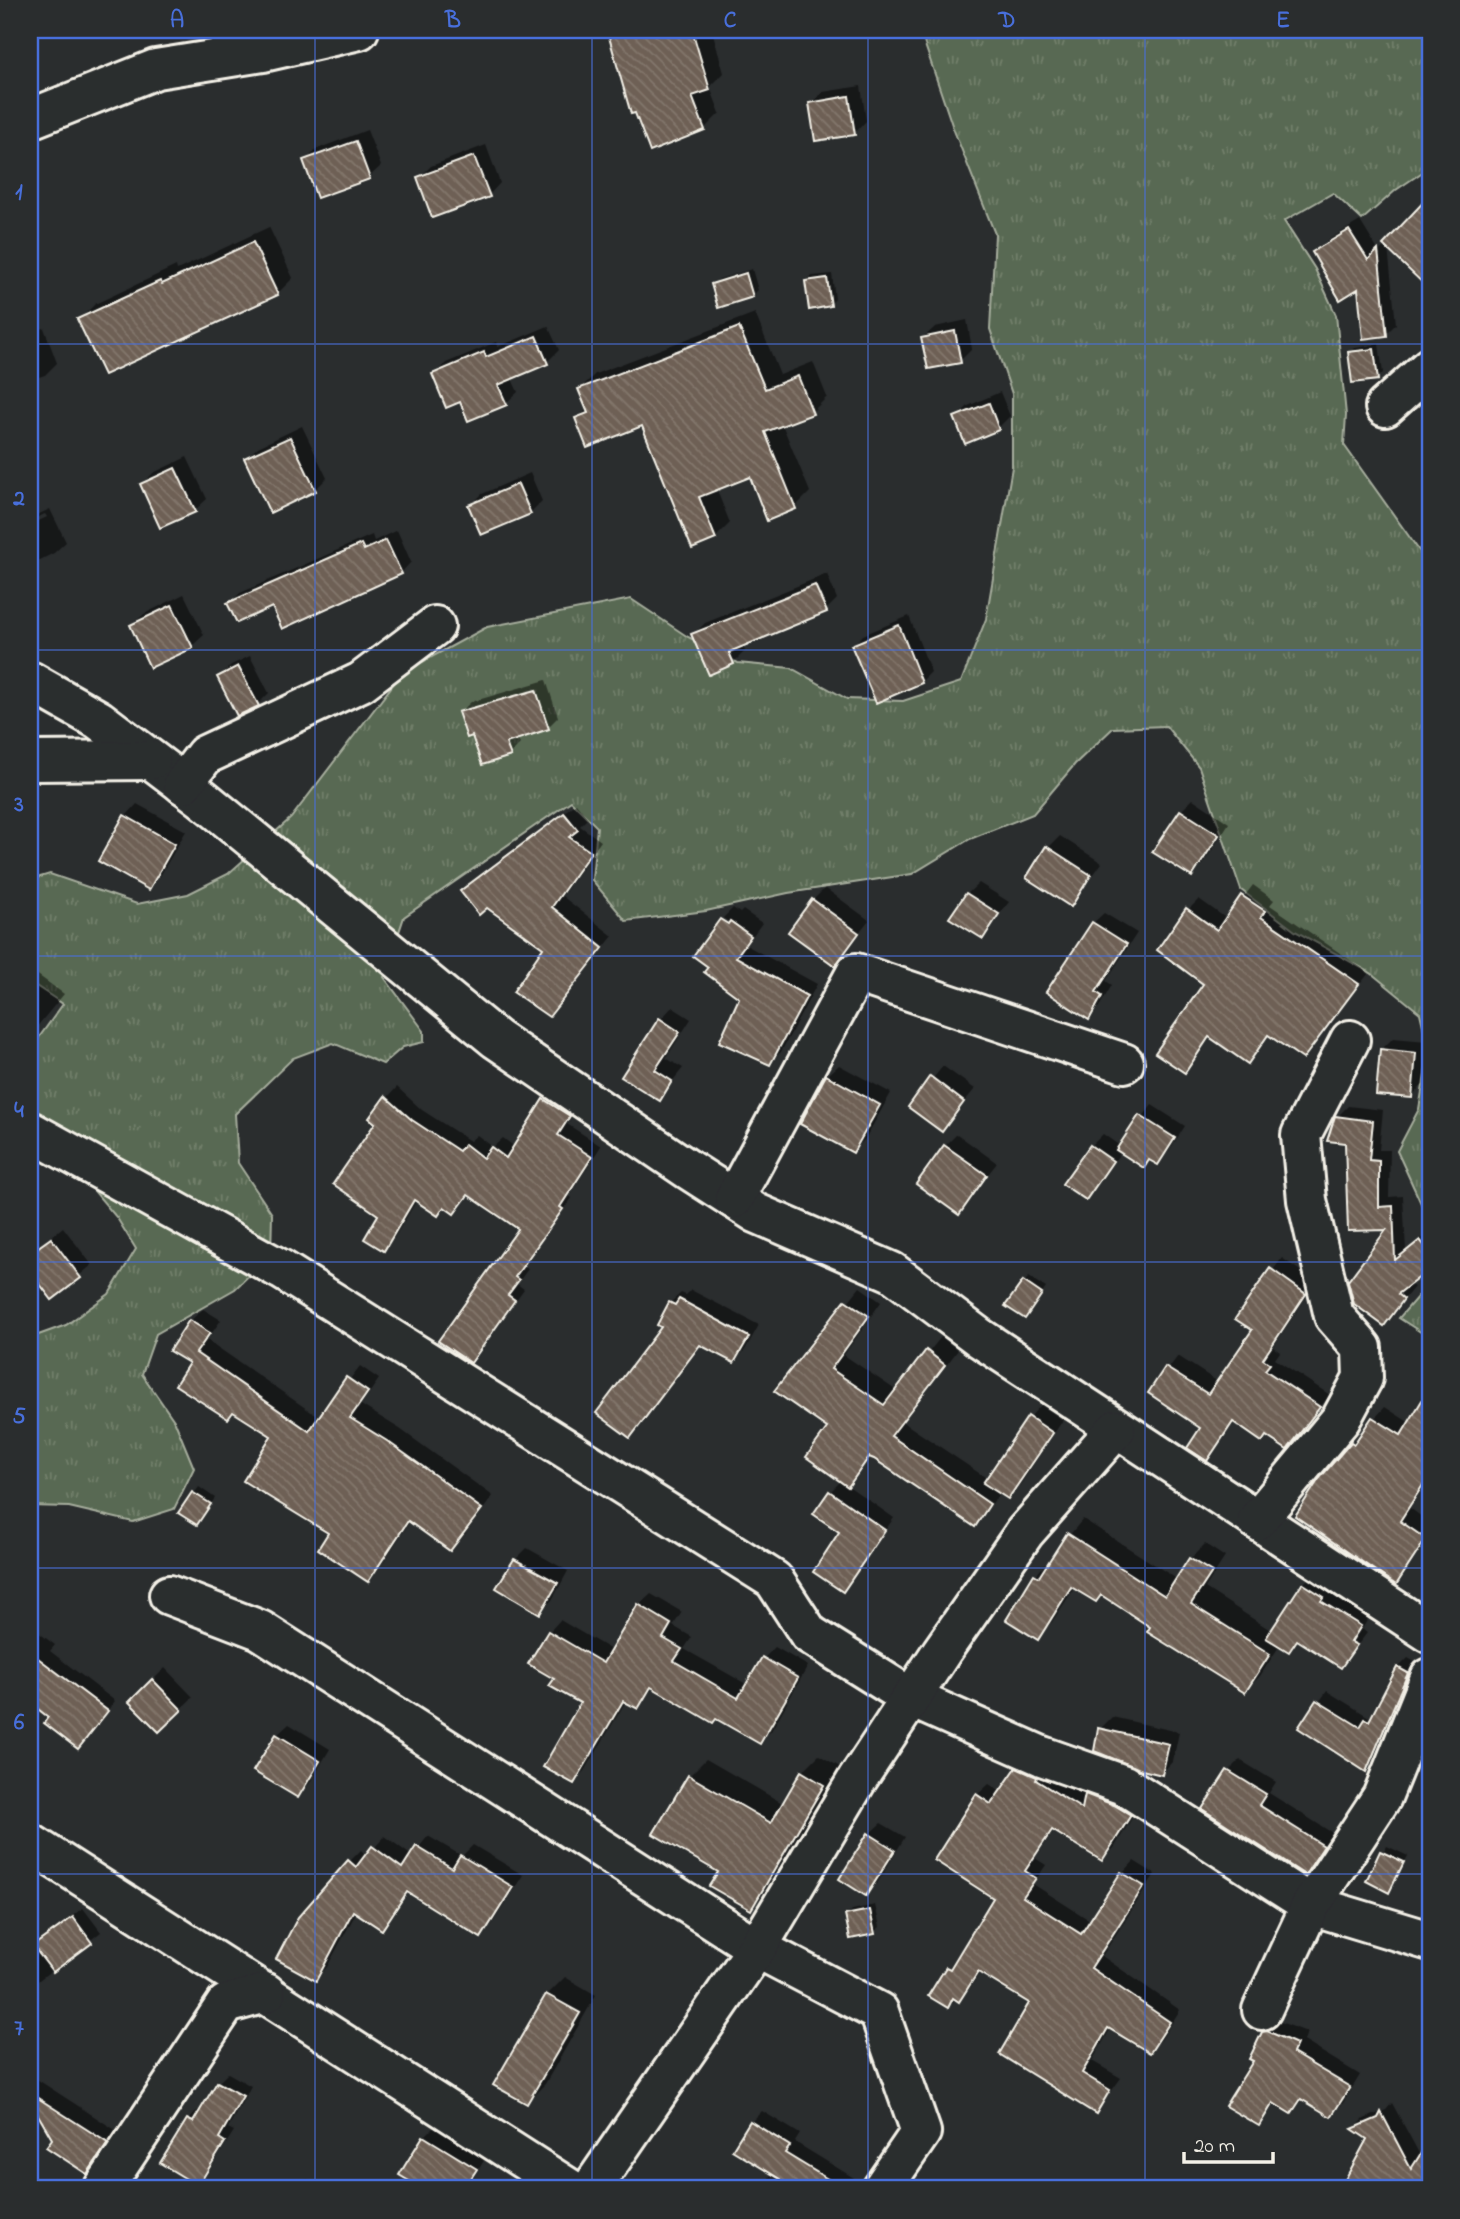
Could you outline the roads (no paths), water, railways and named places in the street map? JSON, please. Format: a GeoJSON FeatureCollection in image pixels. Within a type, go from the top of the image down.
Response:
{"type":"FeatureCollection","features":[{"type":"Feature","properties":{"kind":"street"},"geometry":{"type":"LineString","coordinates":[[30,119],[156,69],[263,52],[359,30]]}},
{"type":"Feature","properties":{"kind":"street"},"geometry":{"type":"LineString","coordinates":[[1385,407],[1430,367]]}},
{"type":"Feature","properties":{"kind":"street"},"geometry":{"type":"LineString","coordinates":[[183,784],[205,755],[361,682],[435,626]]}},
{"type":"Feature","properties":{"kind":"street"},"geometry":{"type":"LineString","coordinates":[[30,681],[99,720],[183,784],[496,1039],[756,1213],[891,1272],[980,1338],[1430,1633]]}},
{"type":"Feature","properties":{"kind":"street"},"geometry":{"type":"LineString","coordinates":[[30,761],[151,760]]}},
{"type":"Feature","properties":{"kind":"street"},"geometry":{"type":"LineString","coordinates":[[734,1199],[856,973],[1124,1063]]}},
{"type":"Feature","properties":{"kind":"street"},"geometry":{"type":"LineString","coordinates":[[1257,1520],[1341,1419],[1363,1378],[1362,1348],[1334,1316],[1307,1200],[1301,1135],[1350,1040]]}},
{"type":"Feature","properties":{"kind":"street"},"geometry":{"type":"LineString","coordinates":[[30,1131],[282,1270],[774,1580],[809,1634],[911,1698],[1042,1756],[1124,1785],[1311,1905],[1430,1941]]}},
{"type":"Feature","properties":{"kind":"street"},"geometry":{"type":"LineString","coordinates":[[591,2189],[757,1948],[857,1780],[1025,1532],[1116,1429]]}},
{"type":"Feature","properties":{"kind":"street"},"geometry":{"type":"LineString","coordinates":[[169,1595],[260,1629],[757,1948],[879,2012],[921,2132],[882,2189]]}},
{"type":"Feature","properties":{"kind":"street"},"geometry":{"type":"LineString","coordinates":[[1262,2010],[1311,1905],[1382,1797],[1430,1678]]}},
{"type":"Feature","properties":{"kind":"street"},"geometry":{"type":"LineString","coordinates":[[30,1843],[570,2189]]}},
{"type":"Feature","properties":{"kind":"street"},"geometry":{"type":"LineString","coordinates":[[103,2189],[226,2004],[266,1993]]}}]}
